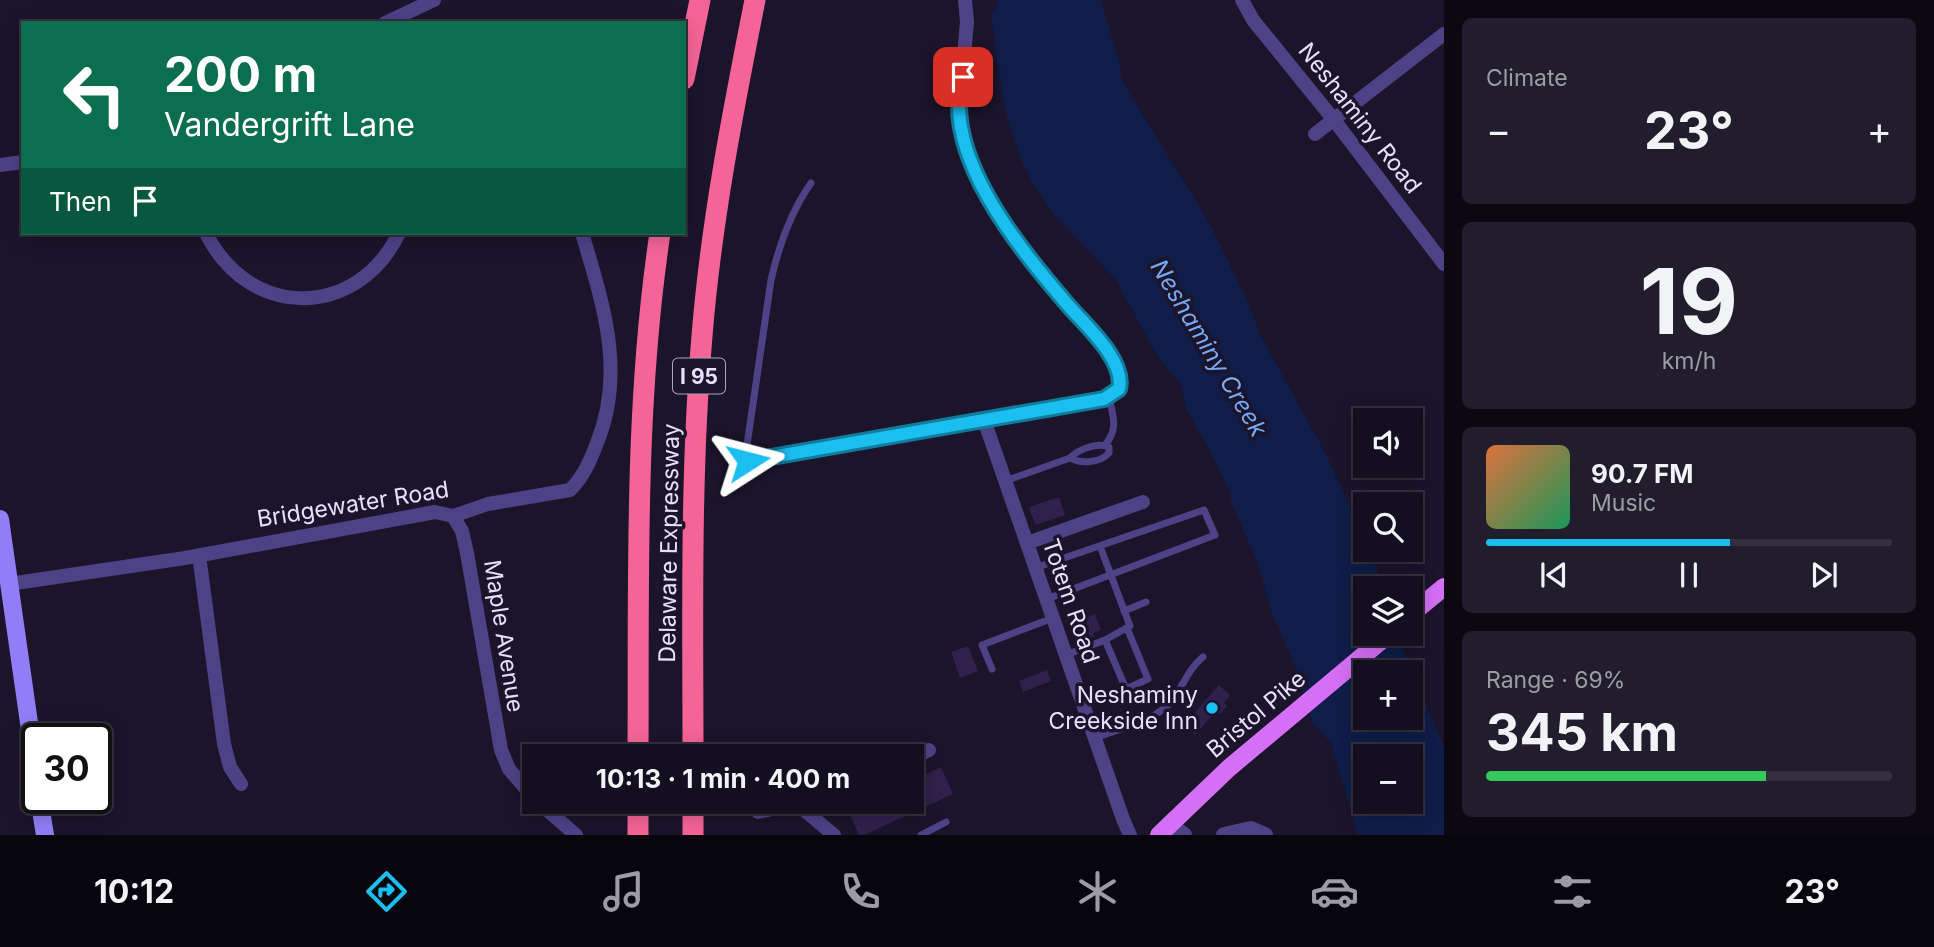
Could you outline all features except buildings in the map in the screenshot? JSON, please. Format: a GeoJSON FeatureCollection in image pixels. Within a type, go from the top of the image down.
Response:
{"type":"FeatureCollection","features":[{"type":"Feature","properties":{"kind":"highway"},"geometry":{"type":"LineString","coordinates":[[686,69],[700,0]]}},
{"type":"Feature","properties":{"kind":"highway","name":"Delaware Expressway"},"geometry":{"type":"LineString","coordinates":[[693,744],[694,489],[702,334],[729,136],[755,0]]}},
{"type":"Feature","properties":{"kind":"highway","name":"Delaware Expressway"},"geometry":{"type":"LineString","coordinates":[[638,744],[639,473],[646,351],[660,235]]}},
{"type":"Feature","properties":{"kind":"highway"},"geometry":{"type":"LineString","coordinates":[[638,814],[638,835]]}},
{"type":"Feature","properties":{"kind":"highway"},"geometry":{"type":"LineString","coordinates":[[692,814],[693,835]]}},
{"type":"Feature","properties":{"kind":"main road"},"geometry":{"type":"LineString","coordinates":[[0,519],[5,585],[28,723]]}},
{"type":"Feature","properties":{"kind":"main road"},"geometry":{"type":"LineString","coordinates":[[1423,604],[1444,587]]}},
{"type":"Feature","properties":{"kind":"main road","name":"Bristol Pike"},"geometry":{"type":"LineString","coordinates":[[1164,830],[1207,788],[1375,646]]}},
{"type":"Feature","properties":{"kind":"main road"},"geometry":{"type":"LineString","coordinates":[[42,814],[45,835]]}},
{"type":"Feature","properties":{"kind":"street"},"geometry":{"type":"LineString","coordinates":[[389,21],[434,0]]}},
{"type":"Feature","properties":{"kind":"street"},"geometry":{"type":"LineString","coordinates":[[748,461],[1109,397],[1117,392],[1121,383],[1120,376],[1108,353],[1015,238],[992,205],[971,164],[959,111],[967,22],[965,0]]}},
{"type":"Feature","properties":{"kind":"street","name":"Neshaminy Road"},"geometry":{"type":"LineString","coordinates":[[1242,0],[1253,20],[1334,120],[1444,264]]}},
{"type":"Feature","properties":{"kind":"street"},"geometry":{"type":"LineString","coordinates":[[1315,134],[1444,34]]}},
{"type":"Feature","properties":{"kind":"street"},"geometry":{"type":"LineString","coordinates":[[0,165],[21,162]]}},
{"type":"Feature","properties":{"kind":"street"},"geometry":{"type":"LineString","coordinates":[[207,235],[216,250],[239,276],[268,293],[294,298],[327,294],[362,279],[384,258],[398,235]]}},
{"type":"Feature","properties":{"kind":"street","name":"Bridgewater Road"},"geometry":{"type":"LineString","coordinates":[[5,585],[199,555],[435,512],[453,516],[488,504],[565,492],[580,480],[587,467],[604,425],[609,400],[609,330],[583,235]]}},
{"type":"Feature","properties":{"kind":"street","name":"Totem Road"},"geometry":{"type":"LineString","coordinates":[[984,420],[1130,835]]}},
{"type":"Feature","properties":{"kind":"street"},"geometry":{"type":"LineString","coordinates":[[1027,543],[1143,502]]}},
{"type":"Feature","properties":{"kind":"street","name":"Maple Avenue"},"geometry":{"type":"LineString","coordinates":[[453,516],[462,531],[467,553],[499,741],[509,769],[522,784]]}},
{"type":"Feature","properties":{"kind":"street"},"geometry":{"type":"LineString","coordinates":[[199,555],[224,744],[230,767],[241,784]]}},
{"type":"Feature","properties":{"kind":"street"},"geometry":{"type":"LineString","coordinates":[[924,752],[929,750]]}},
{"type":"Feature","properties":{"kind":"street"},"geometry":{"type":"LineString","coordinates":[[552,814],[576,835]]}},
{"type":"Feature","properties":{"kind":"street"},"geometry":{"type":"LineString","coordinates":[[812,814],[834,835]]}},
{"type":"Feature","properties":{"kind":"street"},"geometry":{"type":"LineString","coordinates":[[1224,835],[1251,829],[1265,835]]}},
{"type":"Feature","properties":{"kind":"street"},"geometry":{"type":"LineString","coordinates":[[1164,830],[1184,835]]}},
{"type":"Feature","properties":{"kind":"lane"},"geometry":{"type":"LineString","coordinates":[[748,461],[747,445],[771,280],[777,254],[792,214],[811,183]]}},
{"type":"Feature","properties":{"kind":"lane"},"geometry":{"type":"LineString","coordinates":[[1105,445],[1113,435],[1114,424],[1109,397]]}},
{"type":"Feature","properties":{"kind":"lane"},"geometry":{"type":"LineString","coordinates":[[1005,481],[1070,458],[1076,452],[1102,444],[1109,447],[1105,458],[1080,462],[1070,458]]}},
{"type":"Feature","properties":{"kind":"lane"},"geometry":{"type":"LineString","coordinates":[[1035,568],[1204,510],[1215,535],[1046,599]]}},
{"type":"Feature","properties":{"kind":"lane"},"geometry":{"type":"LineString","coordinates":[[1065,655],[1105,640],[1130,626],[1100,545]]}},
{"type":"Feature","properties":{"kind":"lane"},"geometry":{"type":"LineString","coordinates":[[1124,611],[1146,602]]}},
{"type":"Feature","properties":{"kind":"lane"},"geometry":{"type":"LineString","coordinates":[[992,669],[982,645],[1053,618]]}},
{"type":"Feature","properties":{"kind":"lane"},"geometry":{"type":"LineString","coordinates":[[1105,640],[1126,689],[1147,679],[1127,628]]}},
{"type":"Feature","properties":{"kind":"lane"},"geometry":{"type":"LineString","coordinates":[[1095,738],[1157,713],[1174,699],[1190,671],[1203,657]]}},
{"type":"Feature","properties":{"kind":"lane"},"geometry":{"type":"LineString","coordinates":[[921,835],[946,822]]}},
{"type":"Feature","properties":{"kind":"water","name":"Neshaminy Creek"},"geometry":{"type":"Polygon","coordinates":[[[995,0],[1101,0],[1119,61],[1122,81],[1209,222],[1244,293],[1261,336],[1327,456],[1353,512],[1353,562],[1374,562],[1380,576],[1353,576],[1353,646],[1402,646],[1406,660],[1353,660],[1353,730],[1423,730],[1423,698],[1444,746],[1444,835],[1358,835],[1331,743],[1313,724],[1294,664],[1273,616],[1257,562],[1230,500],[1231,494],[1187,411],[1181,384],[1159,359],[1115,279],[1055,216],[1034,186],[1020,158],[1006,113],[991,13],[999,6],[995,0]]]}},
{"type":"Feature","properties":{"kind":"place","name":"Neshaminy Creekside Inn"},"geometry":{"type":"Point","coordinates":[1212,708]}},
{"type":"Feature","properties":{"kind":"route"},"geometry":{"type":"LineString","coordinates":[[748,461],[1104,399],[1119,389],[1120,376],[1108,353],[1015,238],[977,177],[961,127],[958,98],[963,77]]}}]}
